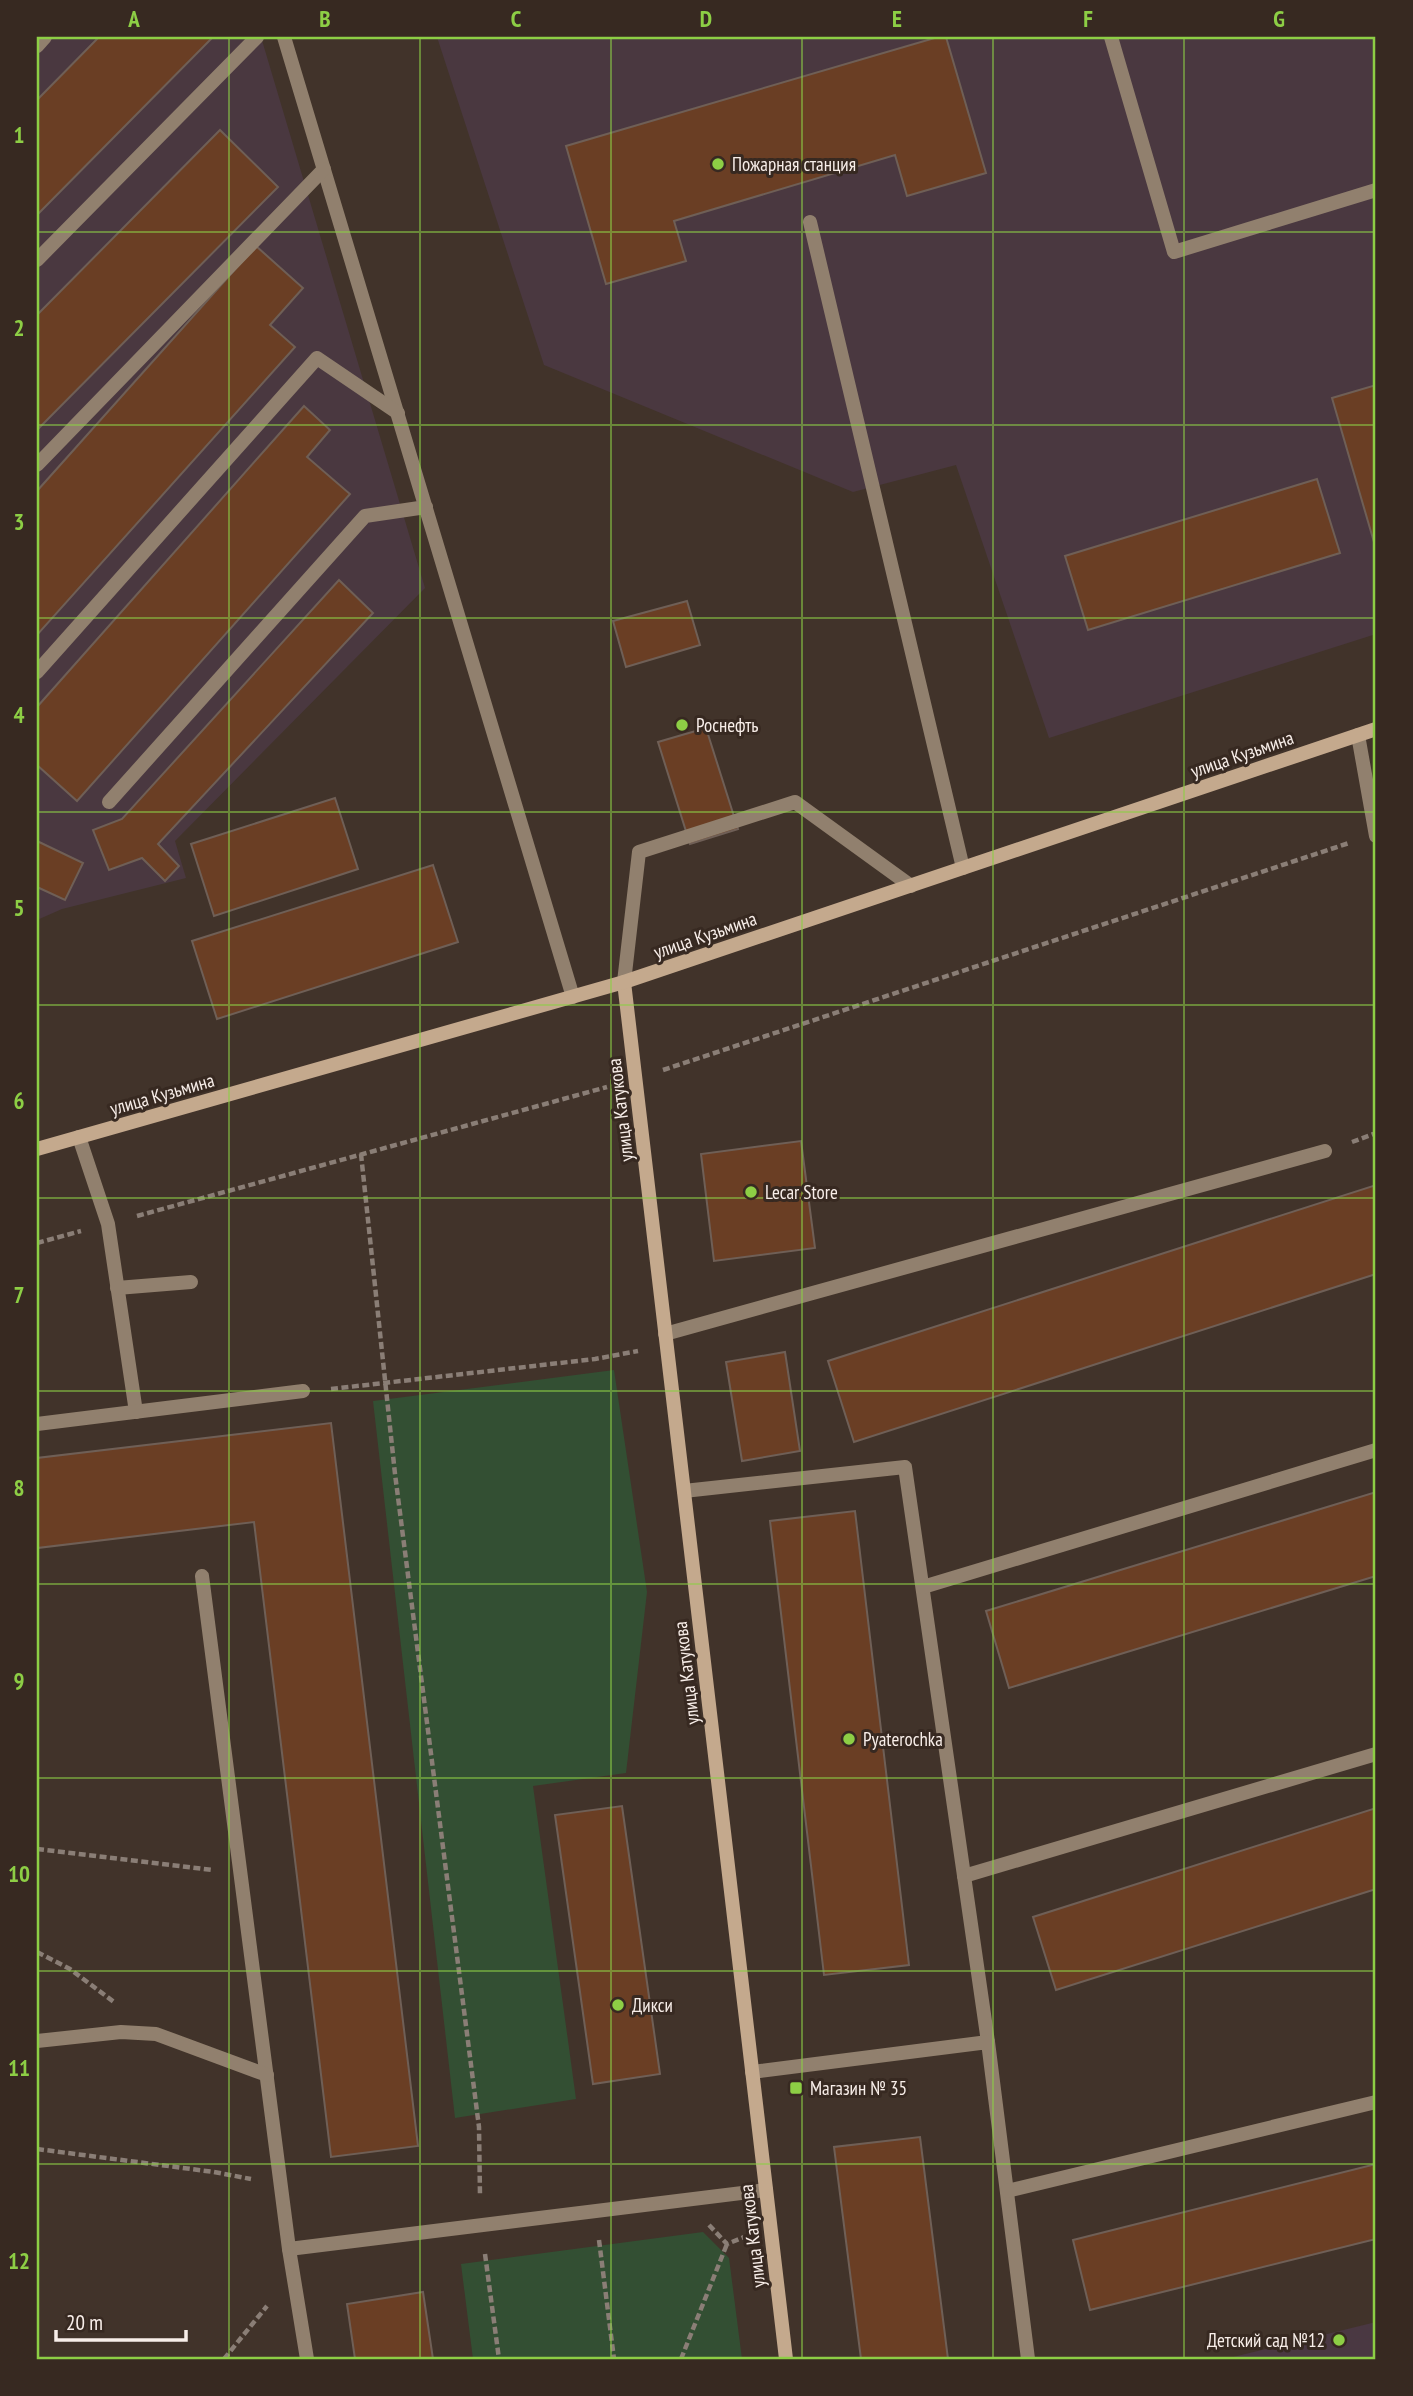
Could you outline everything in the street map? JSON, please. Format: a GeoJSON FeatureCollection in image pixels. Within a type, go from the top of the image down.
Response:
{"type":"FeatureCollection","features":[{"type":"Feature","properties":{"kind":"main road","name":"улица Кузьмина"},"geometry":{"type":"LineString","coordinates":[[37,1149],[624,982],[1376,729]]}},
{"type":"Feature","properties":{"kind":"main road","name":"улица Катукова"},"geometry":{"type":"LineString","coordinates":[[624,982],[786,2359]]}},
{"type":"Feature","properties":{"kind":"lane"},"geometry":{"type":"LineString","coordinates":[[37,46],[45,37]]}},
{"type":"Feature","properties":{"kind":"lane"},"geometry":{"type":"LineString","coordinates":[[37,260],[257,37]]}},
{"type":"Feature","properties":{"kind":"lane"},"geometry":{"type":"LineString","coordinates":[[285,37],[573,997]]}},
{"type":"Feature","properties":{"kind":"lane"},"geometry":{"type":"LineString","coordinates":[[1111,37],[1174,251],[1376,191]]}},
{"type":"Feature","properties":{"kind":"lane"},"geometry":{"type":"LineString","coordinates":[[37,465],[324,169]]}},
{"type":"Feature","properties":{"kind":"lane"},"geometry":{"type":"LineString","coordinates":[[810,222],[963,868]]}},
{"type":"Feature","properties":{"kind":"lane"},"geometry":{"type":"LineString","coordinates":[[37,672],[317,358],[398,414]]}},
{"type":"Feature","properties":{"kind":"lane"},"geometry":{"type":"LineString","coordinates":[[109,802],[365,516],[426,507]]}},
{"type":"Feature","properties":{"kind":"lane"},"geometry":{"type":"LineString","coordinates":[[1359,734],[1376,835]]}},
{"type":"Feature","properties":{"kind":"lane"},"geometry":{"type":"LineString","coordinates":[[624,982],[639,852],[796,802],[911,886]]}},
{"type":"Feature","properties":{"kind":"lane"},"geometry":{"type":"LineString","coordinates":[[79,1137],[108,1224],[136,1412]]}},
{"type":"Feature","properties":{"kind":"lane"},"geometry":{"type":"LineString","coordinates":[[666,1340],[1325,1151]]}},
{"type":"Feature","properties":{"kind":"lane"},"geometry":{"type":"LineString","coordinates":[[117,1288],[191,1282]]}},
{"type":"Feature","properties":{"kind":"lane"},"geometry":{"type":"LineString","coordinates":[[37,1424],[303,1391]]}},
{"type":"Feature","properties":{"kind":"lane"},"geometry":{"type":"LineString","coordinates":[[923,1587],[1376,1450]]}},
{"type":"Feature","properties":{"kind":"lane"},"geometry":{"type":"LineString","coordinates":[[684,1491],[905,1467],[988,2042],[1028,2359]]}},
{"type":"Feature","properties":{"kind":"lane"},"geometry":{"type":"LineString","coordinates":[[202,1576],[289,2249],[307,2359]]}},
{"type":"Feature","properties":{"kind":"lane"},"geometry":{"type":"LineString","coordinates":[[964,1876],[1376,1754]]}},
{"type":"Feature","properties":{"kind":"lane"},"geometry":{"type":"LineString","coordinates":[[37,2041],[121,2032],[156,2034],[267,2075]]}},
{"type":"Feature","properties":{"kind":"lane"},"geometry":{"type":"LineString","coordinates":[[752,2072],[988,2042]]}},
{"type":"Feature","properties":{"kind":"lane"},"geometry":{"type":"LineString","coordinates":[[1007,2191],[1376,2102]]}},
{"type":"Feature","properties":{"kind":"lane"},"geometry":{"type":"LineString","coordinates":[[289,2249],[766,2190]]}},
{"type":"Feature","properties":{"kind":"path"},"geometry":{"type":"LineString","coordinates":[[37,1243],[635,1079],[1376,835]]}},
{"type":"Feature","properties":{"kind":"path"},"geometry":{"type":"LineString","coordinates":[[361,1154],[395,1474],[479,2127],[481,2226],[499,2359]]}},
{"type":"Feature","properties":{"kind":"path"},"geometry":{"type":"LineString","coordinates":[[303,1391],[595,1359],[666,1340]]}},
{"type":"Feature","properties":{"kind":"path"},"geometry":{"type":"LineString","coordinates":[[37,1849],[241,1873]]}},
{"type":"Feature","properties":{"kind":"path"},"geometry":{"type":"LineString","coordinates":[[37,1952],[70,1969],[156,2034]]}},
{"type":"Feature","properties":{"kind":"path"},"geometry":{"type":"LineString","coordinates":[[37,2149],[214,2172],[281,2186]]}},
{"type":"Feature","properties":{"kind":"path"},"geometry":{"type":"LineString","coordinates":[[598,2232],[614,2359]]}},
{"type":"Feature","properties":{"kind":"path"},"geometry":{"type":"LineString","coordinates":[[681,2359],[727,2244]]}},
{"type":"Feature","properties":{"kind":"path"},"geometry":{"type":"LineString","coordinates":[[224,2359],[293,2274]]}},
{"type":"Feature","properties":{"kind":"shaded area"},"geometry":{"type":"Polygon","coordinates":[[[37,37],[261,37],[425,588],[175,841],[186,878],[62,909],[37,920],[37,37]]]}},
{"type":"Feature","properties":{"kind":"shaded area"},"geometry":{"type":"Polygon","coordinates":[[[437,37],[1376,37],[1376,634],[1049,738],[956,465],[853,492],[544,365],[437,37]]]}},
{"type":"Feature","properties":{"kind":"shaded area","name":"Детский сад №12"},"geometry":{"type":"Polygon","coordinates":[[[1376,2322],[1376,2359],[1227,2359],[1229,2358],[1376,2322]]]}},
{"type":"Feature","properties":{"kind":"green space"},"geometry":{"type":"Polygon","coordinates":[[[614,1370],[647,1592],[626,1773],[533,1786],[576,2099],[455,2118],[373,1401],[614,1370]]]}},
{"type":"Feature","properties":{"kind":"green space"},"geometry":{"type":"Polygon","coordinates":[[[703,2232],[729,2258],[742,2359],[473,2359],[461,2264],[703,2232]]]}},
{"type":"Feature","properties":{"kind":"building"},"geometry":{"type":"Polygon","coordinates":[[[99,37],[213,37],[37,215],[37,100],[99,37]]]}},
{"type":"Feature","properties":{"kind":"building","name":"Пожарная станция"},"geometry":{"type":"Polygon","coordinates":[[[938,37],[946,37],[986,173],[907,196],[895,155],[674,221],[686,261],[606,284],[566,146],[938,37]]]}},
{"type":"Feature","properties":{"kind":"building"},"geometry":{"type":"Polygon","coordinates":[[[220,130],[278,187],[37,430],[37,315],[220,130]]]}},
{"type":"Feature","properties":{"kind":"building"},"geometry":{"type":"Polygon","coordinates":[[[256,246],[303,288],[270,325],[295,347],[37,635],[37,491],[256,246]]]}},
{"type":"Feature","properties":{"kind":"building"},"geometry":{"type":"Polygon","coordinates":[[[1376,385],[1376,549],[1332,398],[1376,385]]]}},
{"type":"Feature","properties":{"kind":"building"},"geometry":{"type":"Polygon","coordinates":[[[304,406],[330,430],[307,457],[350,494],[77,801],[37,765],[37,707],[304,406]]]}},
{"type":"Feature","properties":{"kind":"building"},"geometry":{"type":"Polygon","coordinates":[[[1317,479],[1340,553],[1088,630],[1065,556],[1317,479]]]}},
{"type":"Feature","properties":{"kind":"building"},"geometry":{"type":"Polygon","coordinates":[[[339,580],[373,613],[158,844],[179,866],[165,881],[142,858],[109,870],[93,830],[122,819],[339,580]]]}},
{"type":"Feature","properties":{"kind":"building"},"geometry":{"type":"Polygon","coordinates":[[[687,601],[700,645],[626,667],[613,621],[687,601]]]}},
{"type":"Feature","properties":{"kind":"building"},"geometry":{"type":"Polygon","coordinates":[[[706,728],[738,829],[690,844],[658,742],[706,728]]]}},
{"type":"Feature","properties":{"kind":"building"},"geometry":{"type":"Polygon","coordinates":[[[335,798],[358,869],[214,916],[191,844],[335,798]]]}},
{"type":"Feature","properties":{"kind":"building"},"geometry":{"type":"Polygon","coordinates":[[[37,841],[83,863],[65,900],[37,887],[37,841]]]}},
{"type":"Feature","properties":{"kind":"building"},"geometry":{"type":"Polygon","coordinates":[[[433,865],[458,942],[217,1019],[192,941],[433,865]]]}},
{"type":"Feature","properties":{"kind":"building"},"geometry":{"type":"Polygon","coordinates":[[[801,1141],[815,1248],[714,1261],[701,1154],[801,1141]]]}},
{"type":"Feature","properties":{"kind":"building"},"geometry":{"type":"Polygon","coordinates":[[[1376,1185],[1376,1274],[854,1442],[828,1361],[1376,1185]]]}},
{"type":"Feature","properties":{"kind":"building"},"geometry":{"type":"Polygon","coordinates":[[[785,1352],[800,1451],[742,1461],[726,1362],[785,1352]]]}},
{"type":"Feature","properties":{"kind":"building"},"geometry":{"type":"Polygon","coordinates":[[[331,1423],[418,2146],[331,2157],[254,1522],[37,1548],[37,1458],[331,1423]]]}},
{"type":"Feature","properties":{"kind":"building"},"geometry":{"type":"Polygon","coordinates":[[[1376,1492],[1376,1576],[1009,1688],[986,1611],[1376,1492]]]}},
{"type":"Feature","properties":{"kind":"building"},"geometry":{"type":"Polygon","coordinates":[[[855,1511],[909,1965],[824,1975],[770,1521],[855,1511]]]}},
{"type":"Feature","properties":{"kind":"building"},"geometry":{"type":"Polygon","coordinates":[[[622,1806],[660,2074],[593,2084],[555,1815],[622,1806]]]}},
{"type":"Feature","properties":{"kind":"building"},"geometry":{"type":"Polygon","coordinates":[[[1376,1808],[1376,1889],[1056,1990],[1033,1917],[1376,1808]]]}},
{"type":"Feature","properties":{"kind":"building"},"geometry":{"type":"Polygon","coordinates":[[[920,2137],[948,2359],[861,2359],[834,2147],[920,2137]]]}},
{"type":"Feature","properties":{"kind":"building"},"geometry":{"type":"Polygon","coordinates":[[[1376,2164],[1376,2239],[1090,2310],[1073,2240],[1376,2164]]]}},
{"type":"Feature","properties":{"kind":"building"},"geometry":{"type":"Polygon","coordinates":[[[423,2292],[433,2359],[355,2359],[347,2304],[423,2292]]]}},
{"type":"Feature","properties":{"kind":"place","name":"Пожарная станция"},"geometry":{"type":"Point","coordinates":[718,164]}},
{"type":"Feature","properties":{"kind":"place","name":"Роснефть"},"geometry":{"type":"Point","coordinates":[682,725]}},
{"type":"Feature","properties":{"kind":"place","name":"Lecar Store"},"geometry":{"type":"Point","coordinates":[751,1192]}},
{"type":"Feature","properties":{"kind":"place","name":"Pyaterochka"},"geometry":{"type":"Point","coordinates":[849,1739]}},
{"type":"Feature","properties":{"kind":"place","name":"Дикси"},"geometry":{"type":"Point","coordinates":[618,2005]}},
{"type":"Feature","properties":{"kind":"place","name":"Магазин № 35"},"geometry":{"type":"Point","coordinates":[796,2088]}},
{"type":"Feature","properties":{"kind":"place","name":"Детский сад №12"},"geometry":{"type":"Point","coordinates":[1339,2340]}}]}
